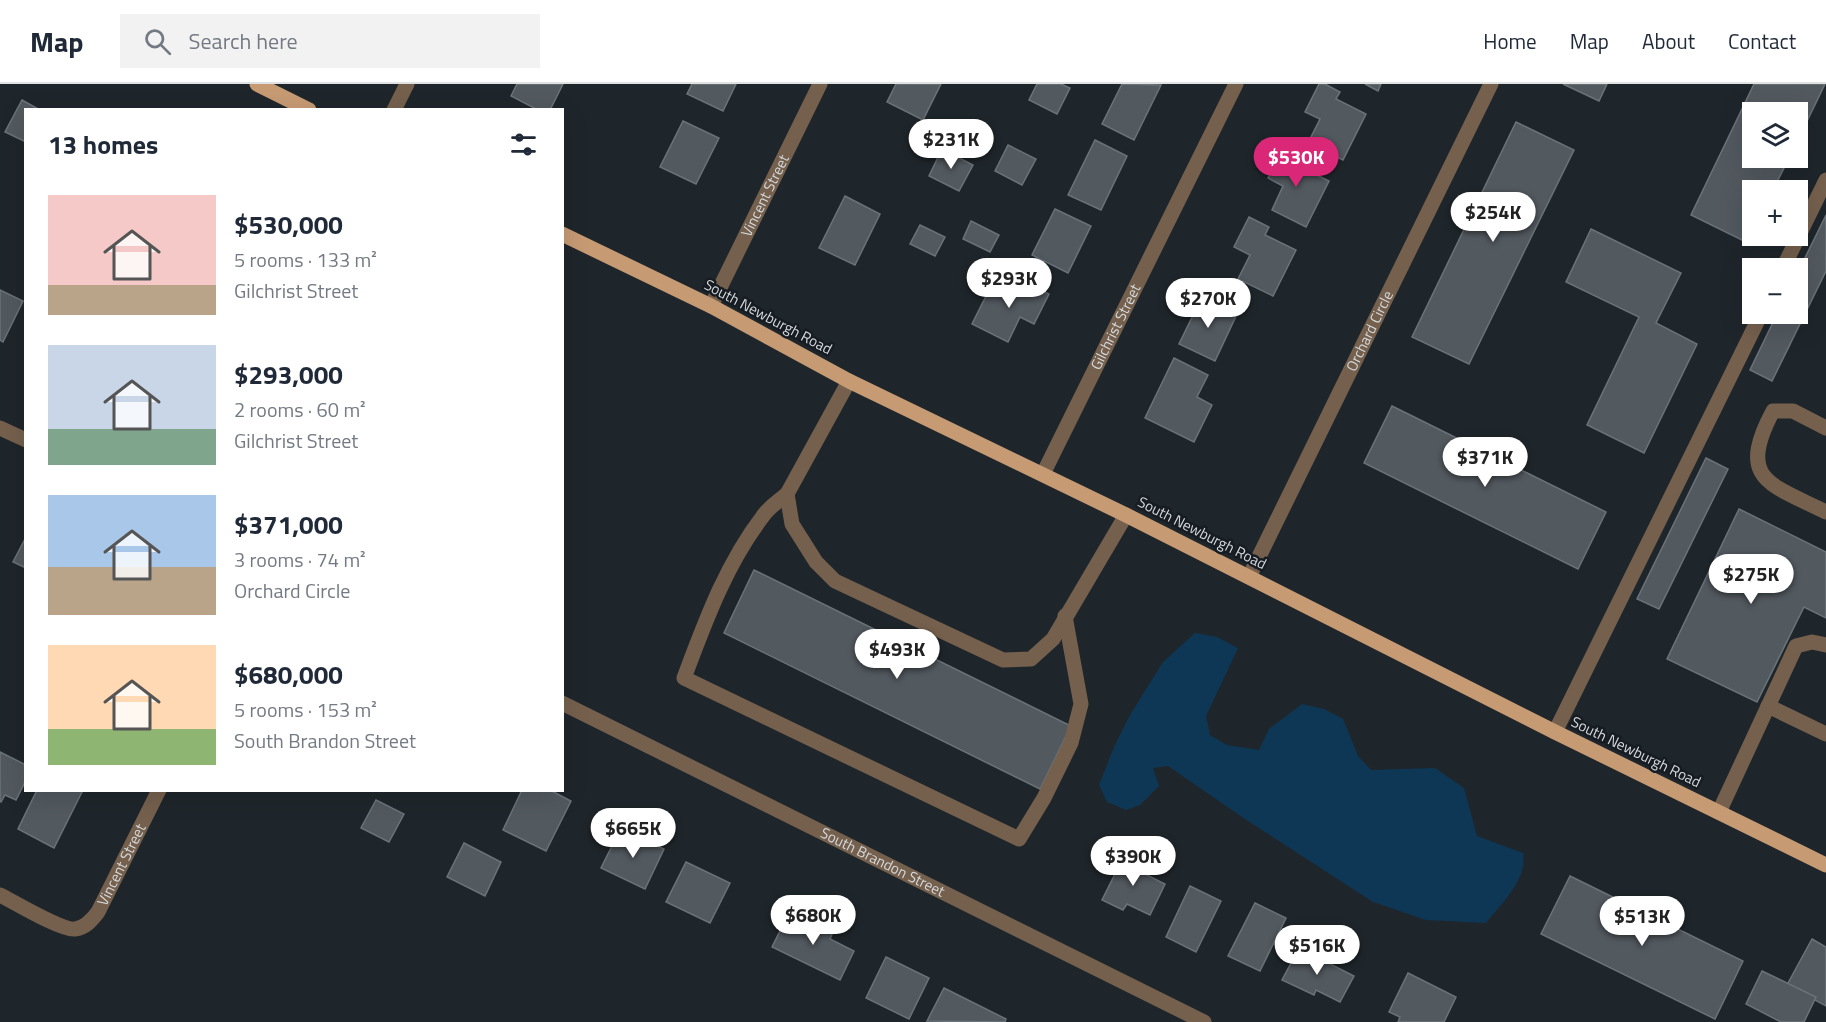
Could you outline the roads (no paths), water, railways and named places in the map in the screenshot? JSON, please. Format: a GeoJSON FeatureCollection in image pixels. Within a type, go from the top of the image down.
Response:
{"type":"FeatureCollection","features":[{"type":"Feature","properties":{"kind":"main road"},"geometry":{"type":"LineString","coordinates":[[257,84],[305,108]]}},
{"type":"Feature","properties":{"kind":"main road","name":"South Newburgh Road"},"geometry":{"type":"LineString","coordinates":[[564,235],[711,306],[849,381],[1126,515],[1555,732],[1826,865]]}},
{"type":"Feature","properties":{"kind":"street"},"geometry":{"type":"LineString","coordinates":[[395,108],[407,84]]}},
{"type":"Feature","properties":{"kind":"street","name":"Vincent Street"},"geometry":{"type":"LineString","coordinates":[[711,306],[820,84]]}},
{"type":"Feature","properties":{"kind":"street","name":"Gilchrist Street"},"geometry":{"type":"LineString","coordinates":[[1043,474],[1236,84]]}},
{"type":"Feature","properties":{"kind":"street","name":"Orchard Circle"},"geometry":{"type":"LineString","coordinates":[[1249,577],[1491,84]]}},
{"type":"Feature","properties":{"kind":"street"},"geometry":{"type":"LineString","coordinates":[[1788,258],[1826,180]]}},
{"type":"Feature","properties":{"kind":"street"},"geometry":{"type":"LineString","coordinates":[[1555,732],[1756,324]]}},
{"type":"Feature","properties":{"kind":"street"},"geometry":{"type":"LineString","coordinates":[[849,381],[787,494],[764,514],[713,599],[684,678],[1019,838],[1044,798],[1071,743],[1081,704],[1065,616]]}},
{"type":"Feature","properties":{"kind":"street"},"geometry":{"type":"LineString","coordinates":[[1826,428],[1792,411],[1773,411],[1761,433],[1757,457],[1760,472],[1772,485],[1826,512]]}},
{"type":"Feature","properties":{"kind":"street"},"geometry":{"type":"LineString","coordinates":[[0,428],[24,439]]}},
{"type":"Feature","properties":{"kind":"street"},"geometry":{"type":"LineString","coordinates":[[787,494],[792,524],[816,562],[835,581],[1003,660],[1031,658],[1053,639],[1126,515]]}},
{"type":"Feature","properties":{"kind":"street"},"geometry":{"type":"LineString","coordinates":[[1719,812],[1796,646],[1812,642],[1826,645]]}},
{"type":"Feature","properties":{"kind":"street","name":"South Brandon Street"},"geometry":{"type":"LineString","coordinates":[[564,704],[1204,1022]]}},
{"type":"Feature","properties":{"kind":"street"},"geometry":{"type":"LineString","coordinates":[[1768,706],[1826,734]]}},
{"type":"Feature","properties":{"kind":"street","name":"Vincent Street"},"geometry":{"type":"LineString","coordinates":[[0,895],[58,926],[75,929],[92,920],[158,792]]}}]}
